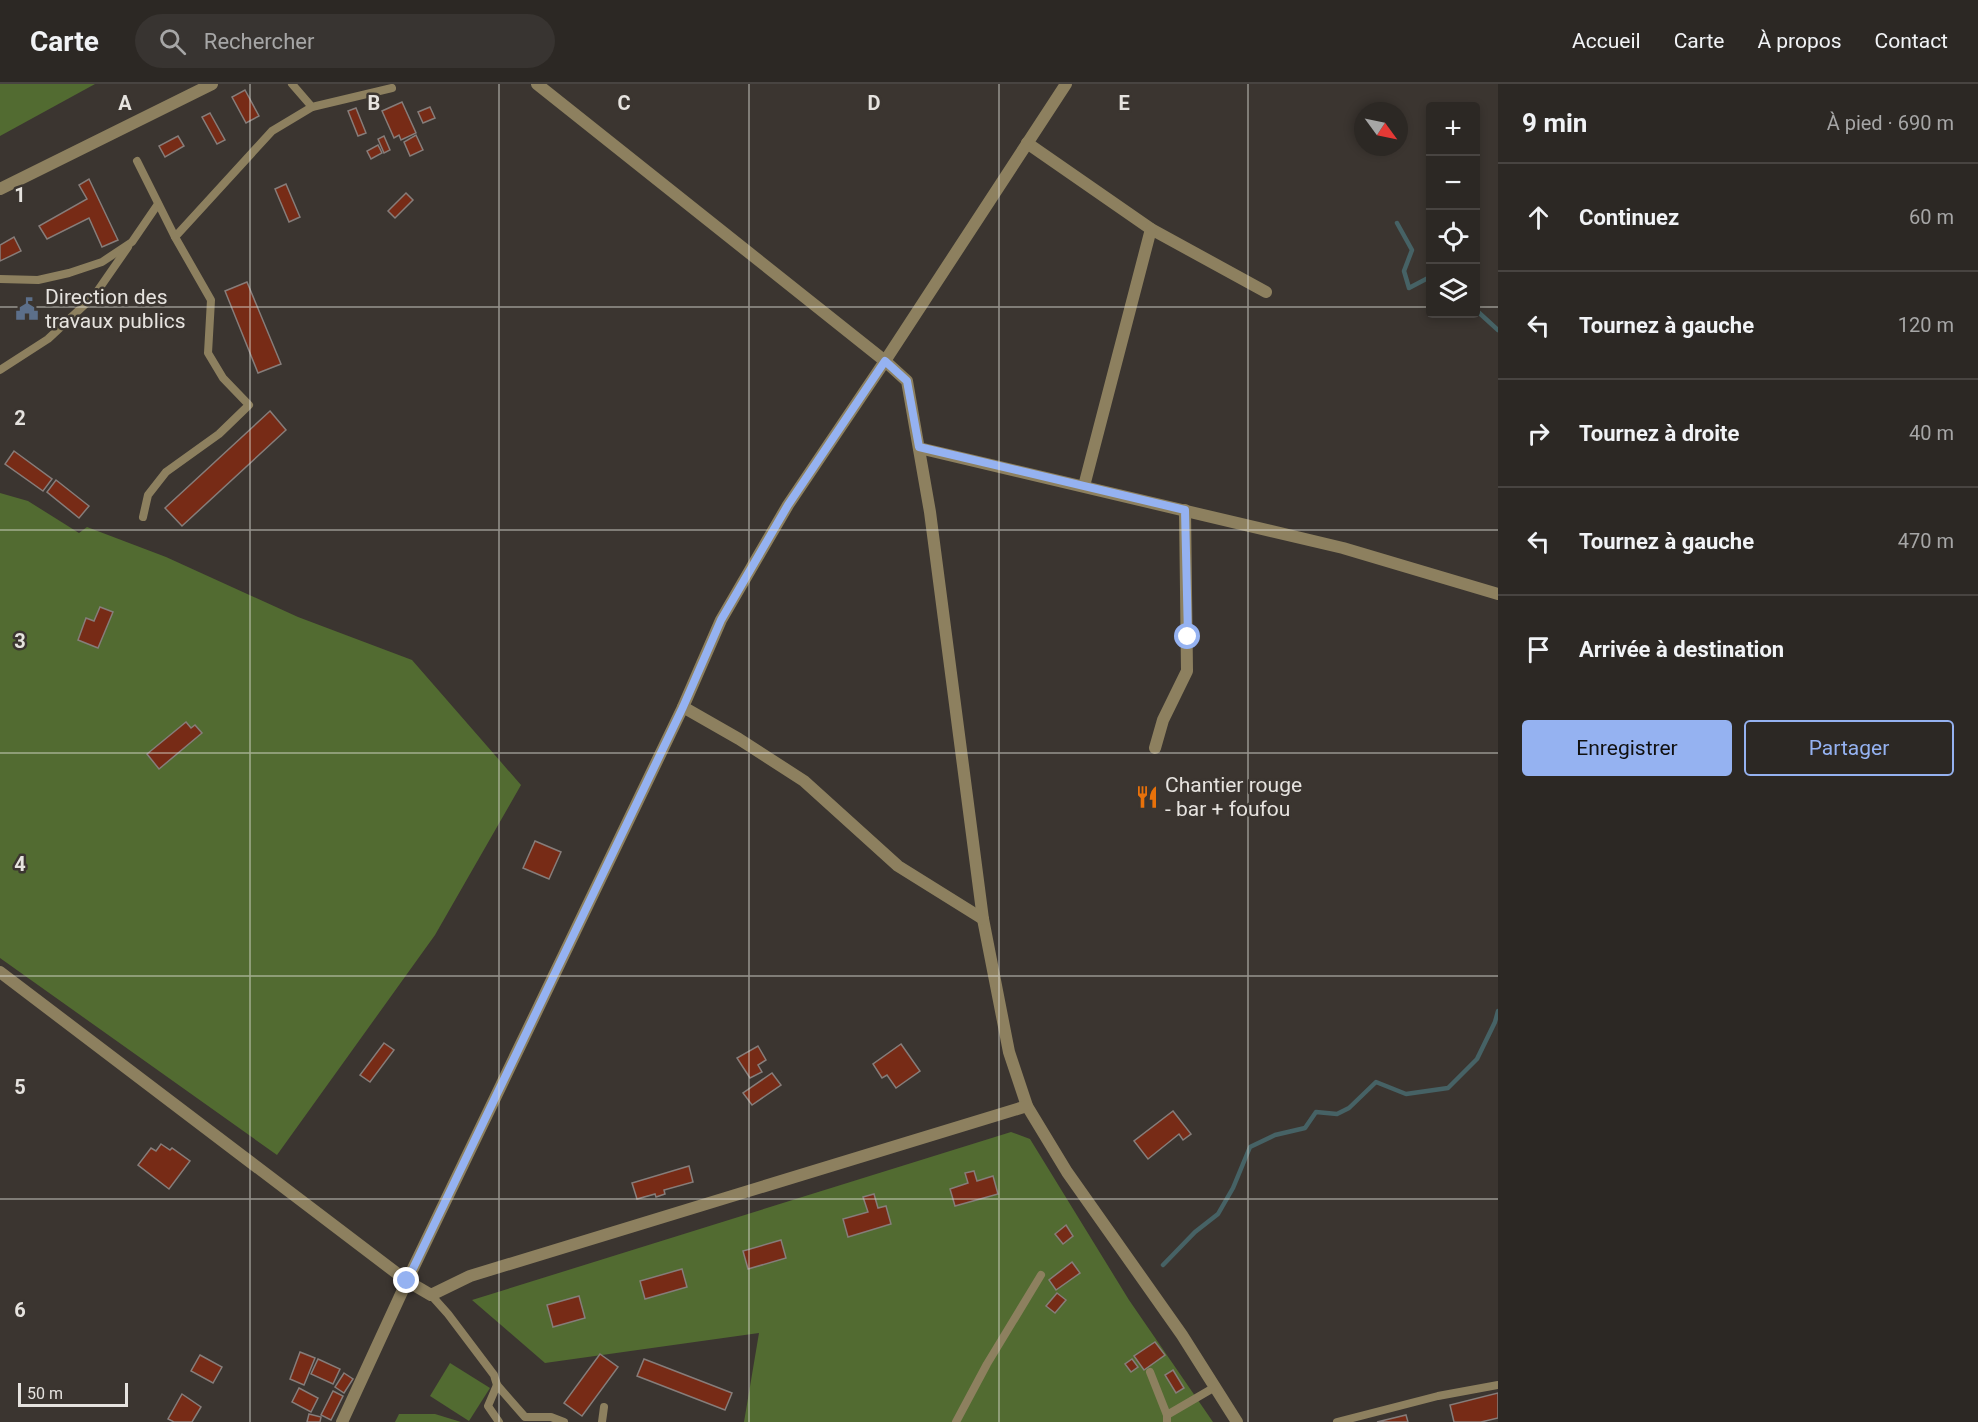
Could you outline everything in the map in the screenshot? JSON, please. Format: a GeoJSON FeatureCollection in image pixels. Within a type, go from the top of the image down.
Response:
{"type":"FeatureCollection","features":[{"type":"Feature","properties":{"kind":"street"},"geometry":{"type":"LineString","coordinates":[[0,189],[212,84]]}},
{"type":"Feature","properties":{"kind":"street"},"geometry":{"type":"LineString","coordinates":[[537,84],[885,361],[907,381],[930,512],[983,919],[1009,1052],[1027,1106],[1067,1172],[1182,1335],[1238,1422]]}},
{"type":"Feature","properties":{"kind":"street"},"geometry":{"type":"LineString","coordinates":[[342,1422],[407,1281],[683,707],[721,620],[788,505],[1066,84]]}},
{"type":"Feature","properties":{"kind":"street"},"geometry":{"type":"LineString","coordinates":[[1027,142],[1151,229],[1266,292]]}},
{"type":"Feature","properties":{"kind":"street"},"geometry":{"type":"LineString","coordinates":[[1084,486],[1151,229]]}},
{"type":"Feature","properties":{"kind":"street"},"geometry":{"type":"LineString","coordinates":[[919,447],[1342,548],[1498,594]]}},
{"type":"Feature","properties":{"kind":"street"},"geometry":{"type":"LineString","coordinates":[[1155,748],[1163,720],[1187,671],[1185,510]]}},
{"type":"Feature","properties":{"kind":"street"},"geometry":{"type":"LineString","coordinates":[[683,707],[739,739],[804,781],[898,866],[983,919]]}},
{"type":"Feature","properties":{"kind":"street"},"geometry":{"type":"LineString","coordinates":[[0,972],[407,1281],[431,1295],[470,1276],[1027,1106]]}},
{"type":"Feature","properties":{"kind":"lane"},"geometry":{"type":"LineString","coordinates":[[292,84],[312,107]]}},
{"type":"Feature","properties":{"kind":"lane"},"geometry":{"type":"LineString","coordinates":[[175,237],[272,131],[312,107],[392,88]]}},
{"type":"Feature","properties":{"kind":"lane"},"geometry":{"type":"LineString","coordinates":[[137,161],[175,237],[211,300],[208,353],[223,378],[249,405],[219,434],[166,472],[148,495],[143,517]]}},
{"type":"Feature","properties":{"kind":"lane"},"geometry":{"type":"LineString","coordinates":[[0,370],[48,339],[94,296],[158,204]]}},
{"type":"Feature","properties":{"kind":"lane"},"geometry":{"type":"LineString","coordinates":[[0,279],[38,280],[69,273],[102,262],[132,242]]}},
{"type":"Feature","properties":{"kind":"lane"},"geometry":{"type":"LineString","coordinates":[[956,1422],[987,1364],[1041,1275]]}},
{"type":"Feature","properties":{"kind":"lane"},"geometry":{"type":"LineString","coordinates":[[431,1295],[494,1375],[497,1385],[525,1417],[551,1417],[564,1422]]}},
{"type":"Feature","properties":{"kind":"lane"},"geometry":{"type":"LineString","coordinates":[[1150,1372],[1167,1418],[1215,1387]]}},
{"type":"Feature","properties":{"kind":"lane"},"geometry":{"type":"LineString","coordinates":[[497,1385],[488,1406],[499,1422]]}},
{"type":"Feature","properties":{"kind":"lane"},"geometry":{"type":"LineString","coordinates":[[1337,1422],[1438,1396],[1498,1385]]}},
{"type":"Feature","properties":{"kind":"lane"},"geometry":{"type":"LineString","coordinates":[[602,1422],[604,1407]]}},
{"type":"Feature","properties":{"kind":"green space"},"geometry":{"type":"Polygon","coordinates":[[[0,84],[95,84],[0,136],[0,84]]]}},
{"type":"Feature","properties":{"kind":"green space"},"geometry":{"type":"Polygon","coordinates":[[[0,493],[28,501],[79,533],[87,527],[166,557],[298,617],[412,660],[521,785],[435,935],[277,1155],[0,958],[0,493]]]}},
{"type":"Feature","properties":{"kind":"green space"},"geometry":{"type":"Polygon","coordinates":[[[1011,1132],[1030,1139],[1129,1300],[1213,1422],[744,1422],[759,1333],[545,1363],[472,1300],[1011,1132]]]}},
{"type":"Feature","properties":{"kind":"green space"},"geometry":{"type":"Polygon","coordinates":[[[450,1363],[490,1388],[469,1421],[430,1396],[450,1363]]]}},
{"type":"Feature","properties":{"kind":"green space"},"geometry":{"type":"Polygon","coordinates":[[[399,1414],[435,1414],[461,1422],[395,1422],[399,1414]]]}},
{"type":"Feature","properties":{"kind":"building"},"geometry":{"type":"Polygon","coordinates":[[[245,90],[259,116],[246,123],[232,97],[245,90]]]}},
{"type":"Feature","properties":{"kind":"building"},"geometry":{"type":"Polygon","coordinates":[[[402,102],[416,133],[401,140],[399,135],[394,138],[382,111],[402,102]]]}},
{"type":"Feature","properties":{"kind":"building"},"geometry":{"type":"Polygon","coordinates":[[[430,107],[435,118],[423,123],[418,112],[430,107]]]}},
{"type":"Feature","properties":{"kind":"building"},"geometry":{"type":"Polygon","coordinates":[[[356,108],[366,133],[358,136],[348,111],[356,108]]]}},
{"type":"Feature","properties":{"kind":"building"},"geometry":{"type":"Polygon","coordinates":[[[210,113],[225,140],[217,144],[202,117],[210,113]]]}},
{"type":"Feature","properties":{"kind":"building"},"geometry":{"type":"Polygon","coordinates":[[[416,135],[423,150],[410,156],[404,142],[416,135]]]}},
{"type":"Feature","properties":{"kind":"building"},"geometry":{"type":"Polygon","coordinates":[[[178,136],[184,146],[165,157],[159,146],[178,136]]]}},
{"type":"Feature","properties":{"kind":"building"},"geometry":{"type":"Polygon","coordinates":[[[384,136],[390,150],[384,153],[378,139],[384,136]]]}},
{"type":"Feature","properties":{"kind":"building"},"geometry":{"type":"Polygon","coordinates":[[[378,145],[382,153],[371,159],[367,151],[378,145]]]}},
{"type":"Feature","properties":{"kind":"building"},"geometry":{"type":"Polygon","coordinates":[[[89,179],[118,240],[102,247],[89,218],[47,239],[39,226],[87,199],[79,185],[89,179]]]}},
{"type":"Feature","properties":{"kind":"building"},"geometry":{"type":"Polygon","coordinates":[[[286,184],[300,217],[289,222],[275,189],[286,184]]]}},
{"type":"Feature","properties":{"kind":"building"},"geometry":{"type":"Polygon","coordinates":[[[406,193],[413,200],[395,218],[388,211],[406,193]]]}},
{"type":"Feature","properties":{"kind":"building"},"geometry":{"type":"Polygon","coordinates":[[[14,237],[21,251],[0,261],[0,245],[14,237]]]}},
{"type":"Feature","properties":{"kind":"building"},"geometry":{"type":"Polygon","coordinates":[[[247,282],[281,364],[258,373],[225,291],[247,282]]]}},
{"type":"Feature","properties":{"kind":"building"},"geometry":{"type":"Polygon","coordinates":[[[270,411],[286,430],[182,526],[165,508],[270,411]]]}},
{"type":"Feature","properties":{"kind":"building"},"geometry":{"type":"Polygon","coordinates":[[[14,451],[52,479],[43,491],[5,464],[14,451]]]}},
{"type":"Feature","properties":{"kind":"building"},"geometry":{"type":"Polygon","coordinates":[[[56,480],[89,506],[79,518],[47,492],[56,480]]]}},
{"type":"Feature","properties":{"kind":"building"},"geometry":{"type":"Polygon","coordinates":[[[100,607],[113,612],[98,648],[78,640],[86,618],[94,621],[100,607]]]}},
{"type":"Feature","properties":{"kind":"building"},"geometry":{"type":"Polygon","coordinates":[[[186,722],[191,728],[195,725],[202,733],[159,769],[147,754],[186,722]]]}},
{"type":"Feature","properties":{"kind":"building"},"geometry":{"type":"Polygon","coordinates":[[[535,841],[561,852],[549,879],[523,868],[535,841]]]}},
{"type":"Feature","properties":{"kind":"building"},"geometry":{"type":"Polygon","coordinates":[[[384,1043],[394,1050],[370,1082],[360,1075],[384,1043]]]}},
{"type":"Feature","properties":{"kind":"building"},"geometry":{"type":"Polygon","coordinates":[[[901,1044],[920,1071],[896,1088],[887,1075],[882,1078],[873,1064],[901,1044]]]}},
{"type":"Feature","properties":{"kind":"building"},"geometry":{"type":"Polygon","coordinates":[[[758,1046],[766,1060],[758,1065],[762,1072],[750,1078],[737,1058],[758,1046]]]}},
{"type":"Feature","properties":{"kind":"building"},"geometry":{"type":"Polygon","coordinates":[[[772,1073],[781,1085],[752,1105],[743,1093],[772,1073]]]}},
{"type":"Feature","properties":{"kind":"building"},"geometry":{"type":"Polygon","coordinates":[[[1173,1111],[1191,1134],[1183,1140],[1179,1134],[1148,1159],[1134,1141],[1173,1111]]]}},
{"type":"Feature","properties":{"kind":"building"},"geometry":{"type":"Polygon","coordinates":[[[161,1144],[170,1150],[172,1148],[190,1161],[169,1189],[138,1165],[151,1148],[156,1151],[161,1144]]]}},
{"type":"Feature","properties":{"kind":"building"},"geometry":{"type":"Polygon","coordinates":[[[689,1166],[693,1182],[664,1190],[665,1194],[656,1197],[655,1194],[637,1199],[632,1183],[689,1166]]]}},
{"type":"Feature","properties":{"kind":"building"},"geometry":{"type":"Polygon","coordinates":[[[974,1171],[977,1181],[993,1176],[998,1194],[955,1206],[950,1189],[968,1183],[965,1173],[974,1171]]]}},
{"type":"Feature","properties":{"kind":"building"},"geometry":{"type":"Polygon","coordinates":[[[874,1194],[878,1208],[886,1206],[891,1224],[848,1237],[843,1219],[868,1212],[863,1197],[874,1194]]]}},
{"type":"Feature","properties":{"kind":"building"},"geometry":{"type":"Polygon","coordinates":[[[1066,1225],[1073,1236],[1063,1244],[1055,1234],[1066,1225]]]}},
{"type":"Feature","properties":{"kind":"building"},"geometry":{"type":"Polygon","coordinates":[[[781,1240],[786,1258],[748,1269],[743,1251],[781,1240]]]}},
{"type":"Feature","properties":{"kind":"building"},"geometry":{"type":"Polygon","coordinates":[[[1072,1262],[1080,1273],[1056,1290],[1049,1280],[1072,1262]]]}},
{"type":"Feature","properties":{"kind":"building"},"geometry":{"type":"Polygon","coordinates":[[[682,1269],[687,1287],[645,1299],[640,1281],[682,1269]]]}},
{"type":"Feature","properties":{"kind":"building"},"geometry":{"type":"Polygon","coordinates":[[[1057,1293],[1066,1300],[1055,1313],[1046,1306],[1057,1293]]]}},
{"type":"Feature","properties":{"kind":"building"},"geometry":{"type":"Polygon","coordinates":[[[579,1296],[585,1318],[553,1327],[547,1305],[579,1296]]]}},
{"type":"Feature","properties":{"kind":"building"},"geometry":{"type":"Polygon","coordinates":[[[1155,1342],[1165,1355],[1144,1370],[1134,1356],[1155,1342]]]}},
{"type":"Feature","properties":{"kind":"building"},"geometry":{"type":"Polygon","coordinates":[[[300,1352],[315,1358],[304,1385],[290,1379],[300,1352]]]}},
{"type":"Feature","properties":{"kind":"building"},"geometry":{"type":"Polygon","coordinates":[[[600,1354],[618,1367],[582,1416],[564,1403],[600,1354]]]}},
{"type":"Feature","properties":{"kind":"building"},"geometry":{"type":"Polygon","coordinates":[[[200,1355],[222,1367],[213,1383],[191,1371],[200,1355]]]}},
{"type":"Feature","properties":{"kind":"building"},"geometry":{"type":"Polygon","coordinates":[[[318,1359],[340,1369],[333,1384],[311,1374],[318,1359]]]}},
{"type":"Feature","properties":{"kind":"building"},"geometry":{"type":"Polygon","coordinates":[[[644,1359],[732,1393],[725,1410],[637,1376],[644,1359]]]}},
{"type":"Feature","properties":{"kind":"building"},"geometry":{"type":"Polygon","coordinates":[[[1132,1359],[1138,1367],[1131,1372],[1125,1364],[1132,1359]]]}},
{"type":"Feature","properties":{"kind":"building"},"geometry":{"type":"Polygon","coordinates":[[[1173,1370],[1184,1388],[1176,1393],[1165,1375],[1173,1370]]]}},
{"type":"Feature","properties":{"kind":"building"},"geometry":{"type":"Polygon","coordinates":[[[344,1373],[353,1379],[344,1393],[335,1387],[344,1373]]]}},
{"type":"Feature","properties":{"kind":"building"},"geometry":{"type":"Polygon","coordinates":[[[299,1388],[318,1398],[311,1412],[292,1402],[299,1388]]]}},
{"type":"Feature","properties":{"kind":"building"},"geometry":{"type":"Polygon","coordinates":[[[333,1391],[343,1396],[331,1420],[321,1415],[333,1391]]]}},
{"type":"Feature","properties":{"kind":"building"},"geometry":{"type":"Polygon","coordinates":[[[1498,1393],[1498,1418],[1481,1422],[1454,1422],[1450,1405],[1498,1393]]]}},
{"type":"Feature","properties":{"kind":"building"},"geometry":{"type":"Polygon","coordinates":[[[182,1394],[201,1407],[192,1422],[174,1422],[168,1419],[182,1394]]]}},
{"type":"Feature","properties":{"kind":"building"},"geometry":{"type":"Polygon","coordinates":[[[309,1414],[321,1417],[320,1422],[307,1422],[309,1414]]]}},
{"type":"Feature","properties":{"kind":"building"},"geometry":{"type":"Polygon","coordinates":[[[1406,1415],[1408,1422],[1377,1422],[1406,1415]]]}},
{"type":"Feature","properties":{"kind":"waterway"},"geometry":{"type":"LineString","coordinates":[[1397,223],[1412,250],[1404,271],[1409,288],[1426,279]]}},
{"type":"Feature","properties":{"kind":"waterway"},"geometry":{"type":"LineString","coordinates":[[1480,314],[1498,330]]}},
{"type":"Feature","properties":{"kind":"waterway"},"geometry":{"type":"LineString","coordinates":[[1163,1265],[1195,1232],[1218,1214],[1233,1188],[1250,1147],[1275,1135],[1305,1128],[1316,1112],[1337,1114],[1349,1108],[1376,1082],[1406,1094],[1448,1088],[1477,1059],[1498,1011]]}},
{"type":"Feature","properties":{"kind":"place","name":"Direction des travaux publics"},"geometry":{"type":"Point","coordinates":[27,309]}},
{"type":"Feature","properties":{"kind":"place","name":"Chantier rouge - bar + foufou"},"geometry":{"type":"Point","coordinates":[1147,797]}},
{"type":"Feature","properties":{"kind":"route"},"geometry":{"type":"LineString","coordinates":[[407,1281],[683,707],[721,620],[788,505],[885,361],[907,381],[919,447],[1185,510],[1188,637]]}}]}
